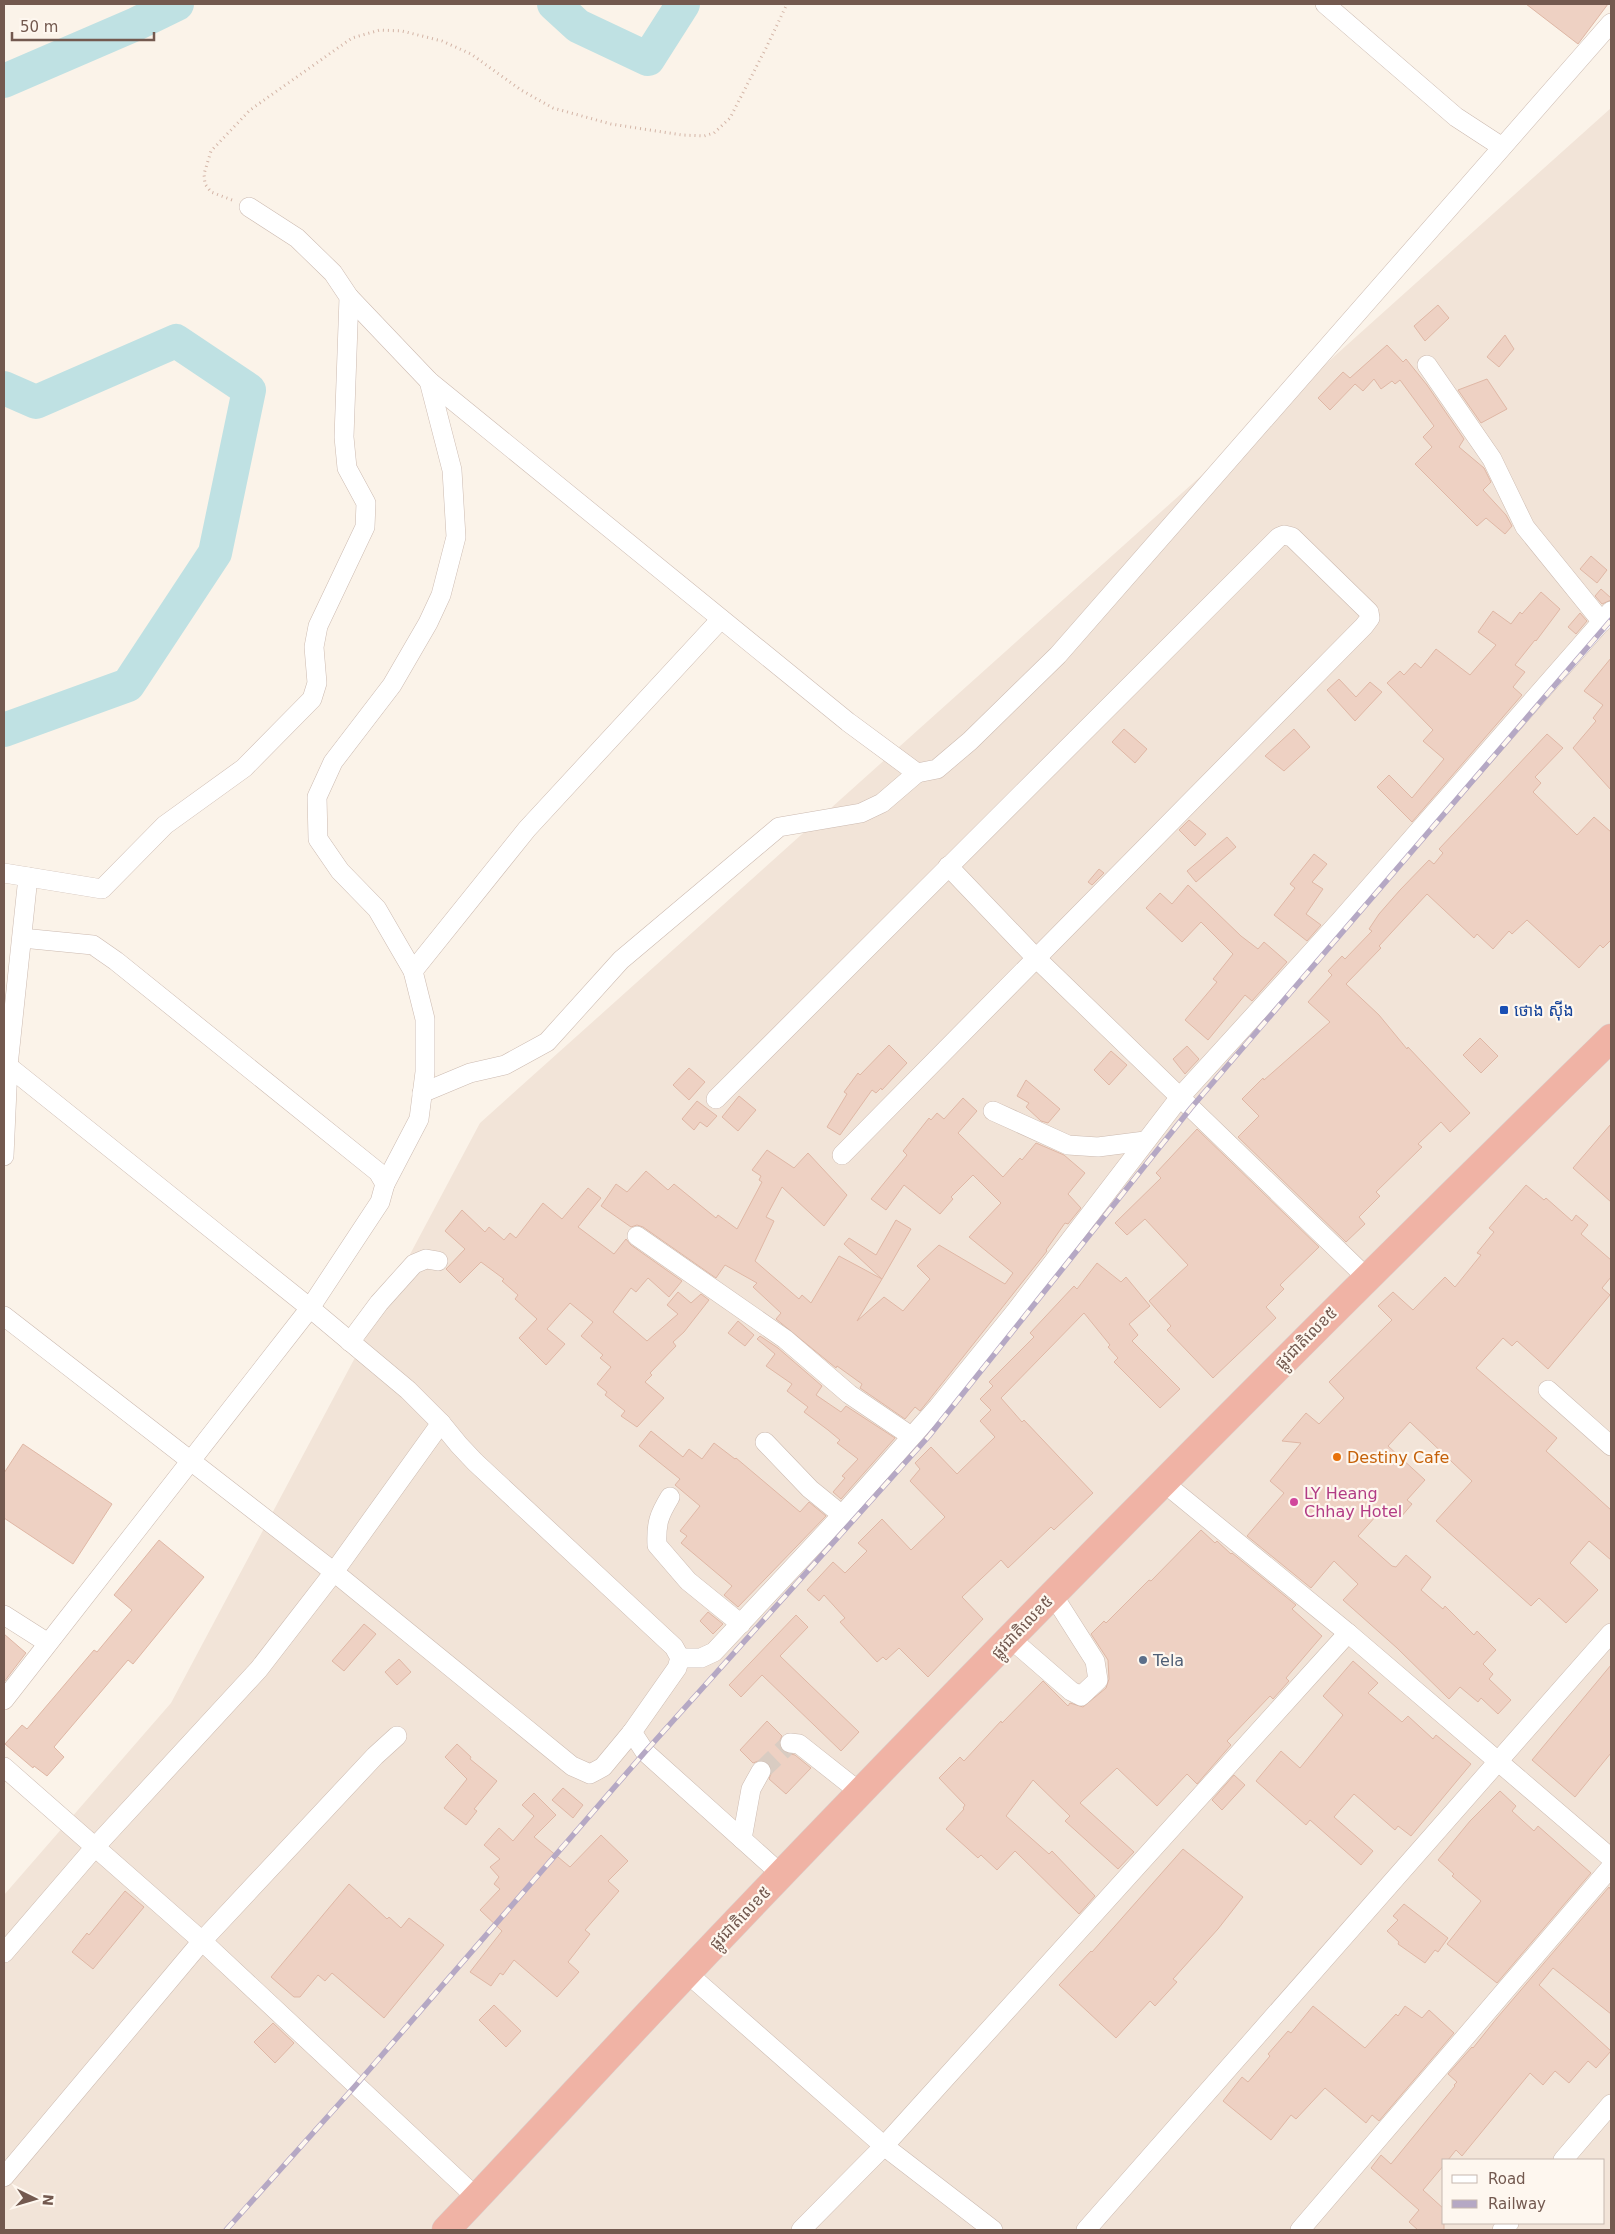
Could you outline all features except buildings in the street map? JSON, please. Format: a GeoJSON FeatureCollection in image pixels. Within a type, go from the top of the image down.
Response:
{"type":"FeatureCollection","features":[{"type":"Feature","properties":{"kind":"highway","name":"ផ្លូវជាតិលេខ៥"},"geometry":{"type":"LineString","coordinates":[[446,2230],[687,1973],[1163,1482],[1366,1277],[1611,1038]]}},
{"type":"Feature","properties":{"kind":"street"},"geometry":{"type":"LineString","coordinates":[[1325,4],[1456,117],[1502,147]]}},
{"type":"Feature","properties":{"kind":"street"},"geometry":{"type":"LineString","coordinates":[[422,1093],[470,1073],[505,1065],[547,1042],[621,960],[779,827],[861,813],[882,803],[917,773],[937,769],[970,741],[1058,654],[1611,23]]}},
{"type":"Feature","properties":{"kind":"street"},"geometry":{"type":"LineString","coordinates":[[249,207],[297,238],[332,273],[350,297],[429,381],[721,620],[848,722],[917,773]]}},
{"type":"Feature","properties":{"kind":"street"},"geometry":{"type":"LineString","coordinates":[[4,872],[102,888],[165,825],[244,768],[312,699],[317,683],[314,647],[318,626],[366,527],[366,503],[347,468],[344,437],[350,297]]}},
{"type":"Feature","properties":{"kind":"street"},"geometry":{"type":"LineString","coordinates":[[680,1658],[701,1658],[714,1652],[842,1515],[1015,1312],[1180,1098],[1366,892],[1607,617],[1524,527],[1492,459],[1427,365]]}},
{"type":"Feature","properties":{"kind":"street"},"geometry":{"type":"LineString","coordinates":[[4,1700],[310,1308],[380,1202],[385,1184],[419,1119],[425,1072],[425,1019],[413,971],[377,909],[340,871],[318,839],[316,797],[333,762],[392,684],[428,623],[441,595],[456,538],[452,470],[429,381]]}},
{"type":"Feature","properties":{"kind":"street"},"geometry":{"type":"LineString","coordinates":[[716,1099],[1279,537],[1284,535],[1292,537],[1369,612],[1370,618],[842,1155]]}},
{"type":"Feature","properties":{"kind":"street"},"geometry":{"type":"LineString","coordinates":[[413,971],[528,828],[721,620]]}},
{"type":"Feature","properties":{"kind":"street"},"geometry":{"type":"LineString","coordinates":[[948,866],[1036,958],[1366,1277]]}},
{"type":"Feature","properties":{"kind":"street"},"geometry":{"type":"LineString","coordinates":[[4,1156],[8,1066],[28,877]]}},
{"type":"Feature","properties":{"kind":"street"},"geometry":{"type":"LineString","coordinates":[[22,938],[93,945],[378,1172],[385,1184]]}},
{"type":"Feature","properties":{"kind":"street"},"geometry":{"type":"LineString","coordinates":[[4,1316],[334,1572],[572,1766],[590,1774],[603,1767],[632,1732],[677,1668],[680,1658],[674,1647],[470,1457],[441,1423],[408,1390],[310,1308],[8,1066]]}},
{"type":"Feature","properties":{"kind":"street"},"geometry":{"type":"LineString","coordinates":[[993,1111],[1068,1145],[1098,1147],[1145,1141]]}},
{"type":"Feature","properties":{"kind":"street"},"geometry":{"type":"LineString","coordinates":[[637,1236],[785,1339],[849,1394],[911,1436]]}},
{"type":"Feature","properties":{"kind":"street"},"geometry":{"type":"LineString","coordinates":[[350,1342],[378,1304],[414,1264],[426,1259],[438,1261]]}},
{"type":"Feature","properties":{"kind":"street"},"geometry":{"type":"LineString","coordinates":[[1548,1390],[1611,1446]]}},
{"type":"Feature","properties":{"kind":"street"},"geometry":{"type":"LineString","coordinates":[[4,1953],[95,1847],[259,1669],[334,1572],[441,1423]]}},
{"type":"Feature","properties":{"kind":"street"},"geometry":{"type":"LineString","coordinates":[[765,1442],[810,1489],[842,1515]]}},
{"type":"Feature","properties":{"kind":"street"},"geometry":{"type":"LineString","coordinates":[[1163,1482],[1348,1633],[1611,1858]]}},
{"type":"Feature","properties":{"kind":"street"},"geometry":{"type":"LineString","coordinates":[[670,1497],[659,1514],[657,1545],[688,1581],[741,1624]]}},
{"type":"Feature","properties":{"kind":"street"},"geometry":{"type":"LineString","coordinates":[[1011,1639],[1071,1691],[1081,1696],[1090,1689],[1098,1680],[1095,1661],[1053,1595]]}},
{"type":"Feature","properties":{"kind":"street"},"geometry":{"type":"LineString","coordinates":[[4,1615],[48,1643]]}},
{"type":"Feature","properties":{"kind":"street"},"geometry":{"type":"LineString","coordinates":[[801,2230],[884,2146],[1348,1633]]}},
{"type":"Feature","properties":{"kind":"street"},"geometry":{"type":"LineString","coordinates":[[1086,2230],[1611,1633]]}},
{"type":"Feature","properties":{"kind":"street"},"geometry":{"type":"LineString","coordinates":[[632,1732],[644,1752],[782,1875]]}},
{"type":"Feature","properties":{"kind":"street"},"geometry":{"type":"LineString","coordinates":[[4,2177],[202,1941],[375,1756],[397,1736]]}},
{"type":"Feature","properties":{"kind":"street"},"geometry":{"type":"LineString","coordinates":[[790,1743],[799,1744],[861,1793]]}},
{"type":"Feature","properties":{"kind":"street"},"geometry":{"type":"LineString","coordinates":[[4,1767],[202,1941],[477,2198]]}},
{"type":"Feature","properties":{"kind":"street"},"geometry":{"type":"LineString","coordinates":[[742,1839],[752,1789],[761,1771]]}},
{"type":"Feature","properties":{"kind":"street"},"geometry":{"type":"LineString","coordinates":[[1300,2230],[1611,1866]]}},
{"type":"Feature","properties":{"kind":"street"},"geometry":{"type":"LineString","coordinates":[[687,1973],[884,2146],[993,2230]]}},
{"type":"Feature","properties":{"kind":"street"},"geometry":{"type":"LineString","coordinates":[[1564,2159],[1611,2104]]}},
{"type":"Feature","properties":{"kind":"path"},"geometry":{"type":"LineString","coordinates":[[249,207],[211,192],[205,184],[206,167],[211,151],[250,110],[352,38],[380,30],[402,32],[442,41],[471,54],[521,90],[553,108],[611,124],[682,135],[704,136],[714,133],[730,118],[787,4]]}},
{"type":"Feature","properties":{"kind":"shaded area"},"geometry":{"type":"Polygon","coordinates":[[[1611,108],[1611,2230],[4,2230],[4,1895],[171,1703],[480,1123],[1611,108]]]}},
{"type":"Feature","properties":{"kind":"waterway"},"geometry":{"type":"LineString","coordinates":[[4,81],[136,24],[177,4]]}},
{"type":"Feature","properties":{"kind":"waterway"},"geometry":{"type":"LineString","coordinates":[[554,4],[578,26],[648,59],[683,4]]}},
{"type":"Feature","properties":{"kind":"waterway"},"geometry":{"type":"LineString","coordinates":[[4,388],[36,402],[176,341],[249,390],[215,553],[128,685],[4,730]]}},
{"type":"Feature","properties":{"kind":"tunnel"},"geometry":{"type":"LineString","coordinates":[[761,1771],[790,1743]]}},
{"type":"Feature","properties":{"kind":"railway"},"geometry":{"type":"LineString","coordinates":[[226,2230],[356,2085],[645,1752],[929,1436],[1191,1108],[1611,620]]}},
{"type":"Feature","properties":{"kind":"place","name":"ថោង ស៊ីង"},"geometry":{"type":"Point","coordinates":[1504,1010]}},
{"type":"Feature","properties":{"kind":"place","name":"Destiny Cafe"},"geometry":{"type":"Point","coordinates":[1337,1457]}},
{"type":"Feature","properties":{"kind":"place","name":"LY Heang Chhay Hotel"},"geometry":{"type":"Point","coordinates":[1294,1502]}},
{"type":"Feature","properties":{"kind":"place","name":"Tela"},"geometry":{"type":"Point","coordinates":[1143,1660]}}]}
